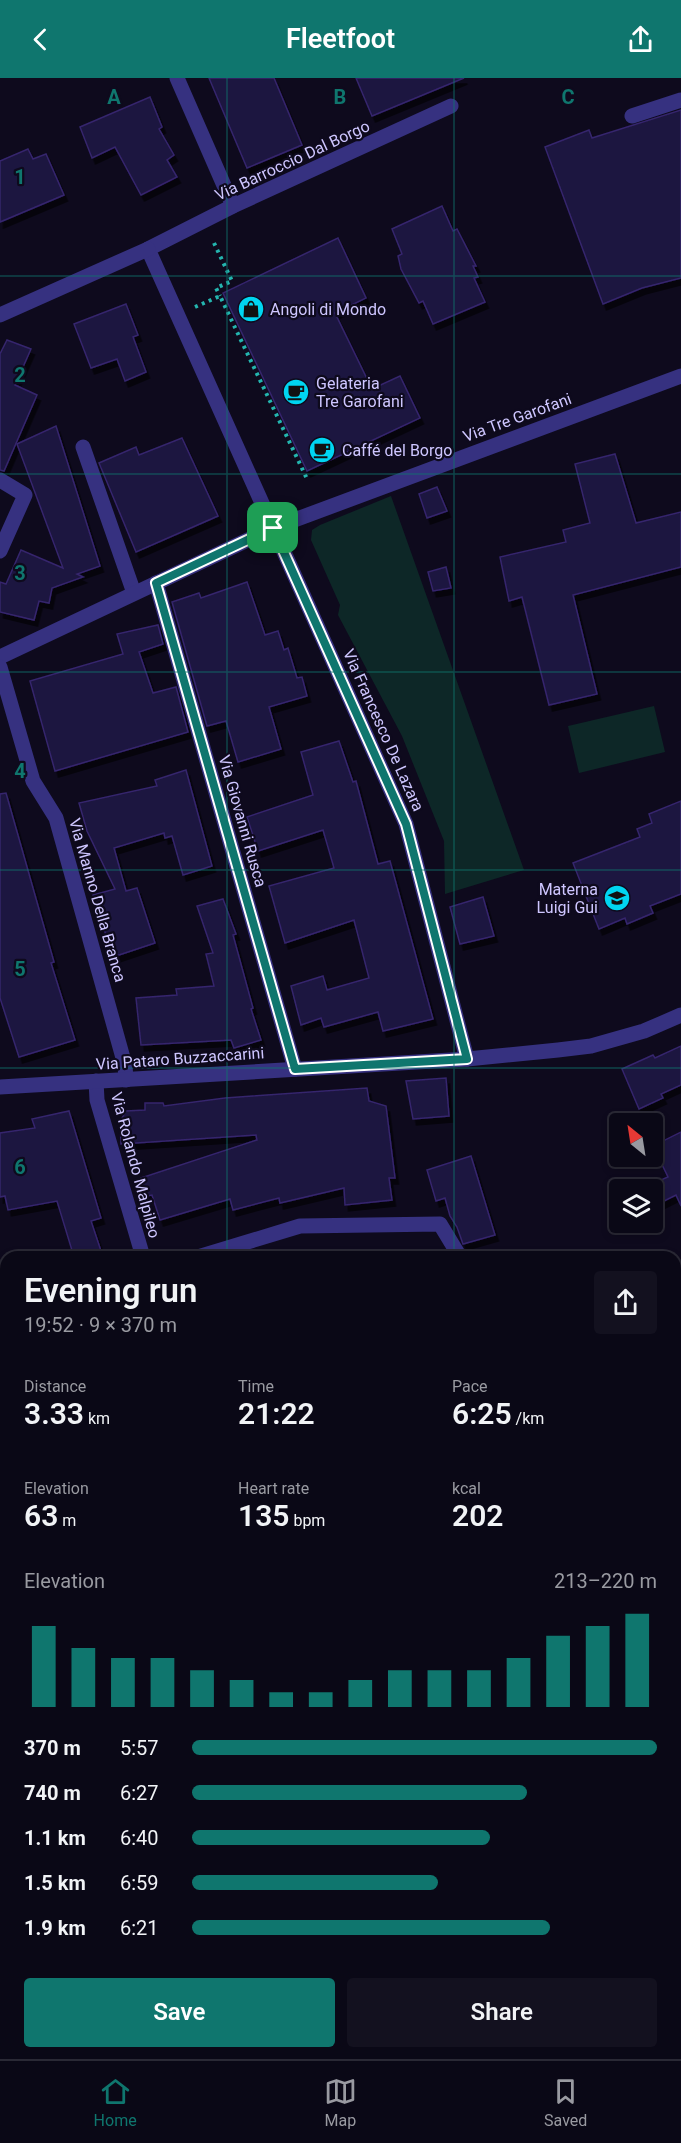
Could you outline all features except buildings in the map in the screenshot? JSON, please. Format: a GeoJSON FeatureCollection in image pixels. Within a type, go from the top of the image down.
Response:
{"type":"FeatureCollection","features":[{"type":"Feature","properties":{"kind":"street"},"geometry":{"type":"LineString","coordinates":[[177,78],[233,206]]}},
{"type":"Feature","properties":{"kind":"street"},"geometry":{"type":"LineString","coordinates":[[632,116],[681,100]]}},
{"type":"Feature","properties":{"kind":"street","name":"Via Barroccio Dal Borgo"},"geometry":{"type":"LineString","coordinates":[[0,315],[148,249],[233,206],[451,106]]}},
{"type":"Feature","properties":{"kind":"street"},"geometry":{"type":"LineString","coordinates":[[148,249],[273,528]]}},
{"type":"Feature","properties":{"kind":"street","name":"Via Tre Garofani"},"geometry":{"type":"LineString","coordinates":[[0,657],[273,528],[681,376]]}},
{"type":"Feature","properties":{"kind":"street"},"geometry":{"type":"LineString","coordinates":[[83,447],[134,593]]}},
{"type":"Feature","properties":{"kind":"street"},"geometry":{"type":"LineString","coordinates":[[0,480],[25,495],[0,551]]}},
{"type":"Feature","properties":{"kind":"street","name":"Via Francesco De Lazara"},"geometry":{"type":"LineString","coordinates":[[273,528],[406,824],[467,1059]]}},
{"type":"Feature","properties":{"kind":"street","name":"Via Giovanni Rusca"},"geometry":{"type":"LineString","coordinates":[[156,583],[295,1069]]}},
{"type":"Feature","properties":{"kind":"street","name":"Via Manno Della Branca"},"geometry":{"type":"LineString","coordinates":[[0,667],[33,782],[56,819],[125,1065],[126,1080]]}},
{"type":"Feature","properties":{"kind":"street","name":"Via Pataro Buzzaccarini"},"geometry":{"type":"LineString","coordinates":[[0,1087],[467,1059],[591,1046],[644,1031],[681,1015]]}},
{"type":"Feature","properties":{"kind":"street","name":"Via Rolando Malpileo"},"geometry":{"type":"LineString","coordinates":[[96,1081],[97,1100],[141,1251]]}},
{"type":"Feature","properties":{"kind":"street"},"geometry":{"type":"LineString","coordinates":[[218,1251],[300,1226],[440,1224],[456,1251]]}},
{"type":"Feature","properties":{"kind":"path"},"geometry":{"type":"LineString","coordinates":[[214,243],[232,281],[216,288],[308,481]]}},
{"type":"Feature","properties":{"kind":"path"},"geometry":{"type":"LineString","coordinates":[[178,315],[220,296]]}},
{"type":"Feature","properties":{"kind":"green space"},"geometry":{"type":"Polygon","coordinates":[[[391,496],[524,870],[445,894],[444,841],[402,736],[338,615],[340,605],[311,540],[312,530],[320,525],[391,496]]]}},
{"type":"Feature","properties":{"kind":"green space"},"geometry":{"type":"Polygon","coordinates":[[[654,706],[665,752],[579,773],[568,726],[654,706]]]}},
{"type":"Feature","properties":{"kind":"place","name":"Angoli di Mondo"},"geometry":{"type":"Point","coordinates":[251,309]}},
{"type":"Feature","properties":{"kind":"place","name":"Gelateria Tre Garofani"},"geometry":{"type":"Point","coordinates":[296,392]}},
{"type":"Feature","properties":{"kind":"place","name":"Caffé del Borgo"},"geometry":{"type":"Point","coordinates":[322,450]}},
{"type":"Feature","properties":{"kind":"place","name":"Materna Luigi Gui"},"geometry":{"type":"Point","coordinates":[617,898]}},
{"type":"Feature","properties":{"kind":"route"},"geometry":{"type":"LineString","coordinates":[[273,528],[406,824],[467,1059],[295,1069],[156,583],[273,528]]}}]}
